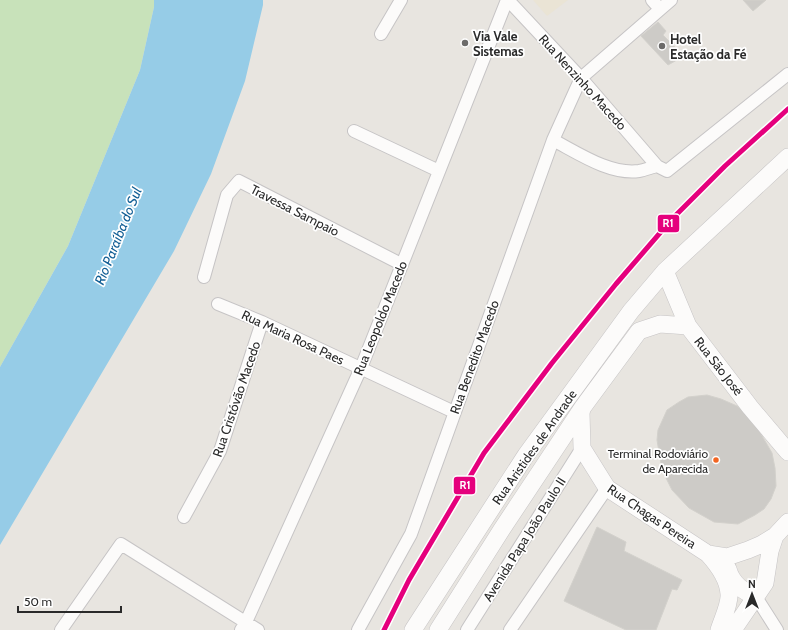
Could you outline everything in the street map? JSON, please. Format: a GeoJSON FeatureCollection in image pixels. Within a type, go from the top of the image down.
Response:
{"type":"FeatureCollection","features":[{"type":"Feature","properties":{"kind":"main road","name":"Rua Aristides de Andrade"},"geometry":{"type":"LineString","coordinates":[[413,630],[526,455],[631,311],[665,271],[788,157]]}},
{"type":"Feature","properties":{"kind":"main road","name":"Rua São José"},"geometry":{"type":"LineString","coordinates":[[665,271],[688,326],[750,407],[788,452]]}},
{"type":"Feature","properties":{"kind":"main road","name":"Rua Aristides de Andrade"},"geometry":{"type":"LineString","coordinates":[[438,630],[502,529],[583,407],[639,331],[660,324],[688,326]]}},
{"type":"Feature","properties":{"kind":"main road"},"geometry":{"type":"LineString","coordinates":[[582,448],[581,413],[583,407]]}},
{"type":"Feature","properties":{"kind":"main road","name":"Rua Chagas Pereira"},"geometry":{"type":"LineString","coordinates":[[582,448],[607,488],[708,554],[727,557]]}},
{"type":"Feature","properties":{"kind":"main road"},"geometry":{"type":"LineString","coordinates":[[756,597],[743,591],[734,582],[728,571],[727,557],[755,547],[775,536],[788,522]]}},
{"type":"Feature","properties":{"kind":"main road"},"geometry":{"type":"LineString","coordinates":[[733,630],[765,583],[770,551],[775,536]]}},
{"type":"Feature","properties":{"kind":"main road"},"geometry":{"type":"LineString","coordinates":[[708,554],[719,566],[726,581],[729,595],[719,630]]}},
{"type":"Feature","properties":{"kind":"street"},"geometry":{"type":"LineString","coordinates":[[381,34],[401,0]]}},
{"type":"Feature","properties":{"kind":"street","name":"Rua Nenzinho Macedo"},"geometry":{"type":"LineString","coordinates":[[508,0],[580,78],[657,166]]}},
{"type":"Feature","properties":{"kind":"street","name":"Rua Leopoldo Macedo"},"geometry":{"type":"LineString","coordinates":[[243,626],[361,368],[401,264],[508,0]]}},
{"type":"Feature","properties":{"kind":"street"},"geometry":{"type":"LineString","coordinates":[[652,0],[660,9]]}},
{"type":"Feature","properties":{"kind":"street"},"geometry":{"type":"LineString","coordinates":[[580,78],[671,0]]}},
{"type":"Feature","properties":{"kind":"street"},"geometry":{"type":"LineString","coordinates":[[553,140],[618,171],[641,171],[657,166],[666,171],[788,74]]}},
{"type":"Feature","properties":{"kind":"street","name":"Rua Benedito Macedo"},"geometry":{"type":"LineString","coordinates":[[358,630],[411,534],[553,140],[580,78]]}},
{"type":"Feature","properties":{"kind":"street"},"geometry":{"type":"LineString","coordinates":[[354,131],[439,171]]}},
{"type":"Feature","properties":{"kind":"street","name":"Travessa Sampaio"},"geometry":{"type":"LineString","coordinates":[[204,277],[227,195],[239,181],[401,264]]}},
{"type":"Feature","properties":{"kind":"street","name":"Rua Maria Rosa Paes"},"geometry":{"type":"LineString","coordinates":[[218,304],[262,322],[454,412]]}},
{"type":"Feature","properties":{"kind":"street","name":"Rua Cristóvão Macedo"},"geometry":{"type":"LineString","coordinates":[[184,517],[220,451],[262,322]]}},
{"type":"Feature","properties":{"kind":"street","name":"Avenida Papa João Paulo II"},"geometry":{"type":"LineString","coordinates":[[467,630],[582,448]]}},
{"type":"Feature","properties":{"kind":"street"},"geometry":{"type":"LineString","coordinates":[[510,630],[607,488]]}},
{"type":"Feature","properties":{"kind":"street"},"geometry":{"type":"LineString","coordinates":[[61,630],[121,544],[243,626],[258,630]]}},
{"type":"Feature","properties":{"kind":"street"},"geometry":{"type":"LineString","coordinates":[[756,597],[777,630]]}},
{"type":"Feature","properties":{"kind":"shaded area"},"geometry":{"type":"Polygon","coordinates":[[[533,0],[568,0],[547,16],[533,0]]]}},
{"type":"Feature","properties":{"kind":"green space"},"geometry":{"type":"Polygon","coordinates":[[[0,0],[154,0],[154,7],[140,70],[68,246],[0,367],[0,0]]]}},
{"type":"Feature","properties":{"kind":"water","name":"Rio Paraíba do Sul"},"geometry":{"type":"Polygon","coordinates":[[[154,0],[263,0],[245,81],[211,174],[174,251],[0,545],[0,367],[68,246],[140,70],[154,7],[154,0]]]}},
{"type":"Feature","properties":{"kind":"building"},"geometry":{"type":"Polygon","coordinates":[[[743,0],[766,0],[753,11],[743,0]]]}},
{"type":"Feature","properties":{"kind":"building","name":"Hotel Estação da Fé"},"geometry":{"type":"Polygon","coordinates":[[[658,22],[666,31],[663,35],[684,56],[668,65],[641,36],[658,22]]]}},
{"type":"Feature","properties":{"kind":"building","name":"Terminal Rodoviário de Aparecida"},"geometry":{"type":"Polygon","coordinates":[[[707,395],[737,406],[745,412],[757,427],[772,453],[776,486],[771,499],[764,509],[738,524],[714,522],[689,508],[672,490],[662,470],[657,440],[658,430],[667,410],[688,397],[707,395]]]}},
{"type":"Feature","properties":{"kind":"building"},"geometry":{"type":"Polygon","coordinates":[[[597,527],[626,542],[624,551],[682,580],[677,590],[672,589],[656,630],[626,630],[564,601],[597,527]]]}},
{"type":"Feature","properties":{"kind":"transit line","name":"R1"},"geometry":{"type":"LineString","coordinates":[[384,630],[409,580],[484,453],[552,363],[616,284],[672,219],[725,166],[788,109]]}},
{"type":"Feature","properties":{"kind":"place","name":"Via Vale Sistemas"},"geometry":{"type":"Point","coordinates":[465,43]}},
{"type":"Feature","properties":{"kind":"place","name":"Hotel Estação da Fé"},"geometry":{"type":"Point","coordinates":[662,46]}},
{"type":"Feature","properties":{"kind":"place","name":"Terminal Rodoviário de Aparecida"},"geometry":{"type":"Point","coordinates":[716,460]}}]}
